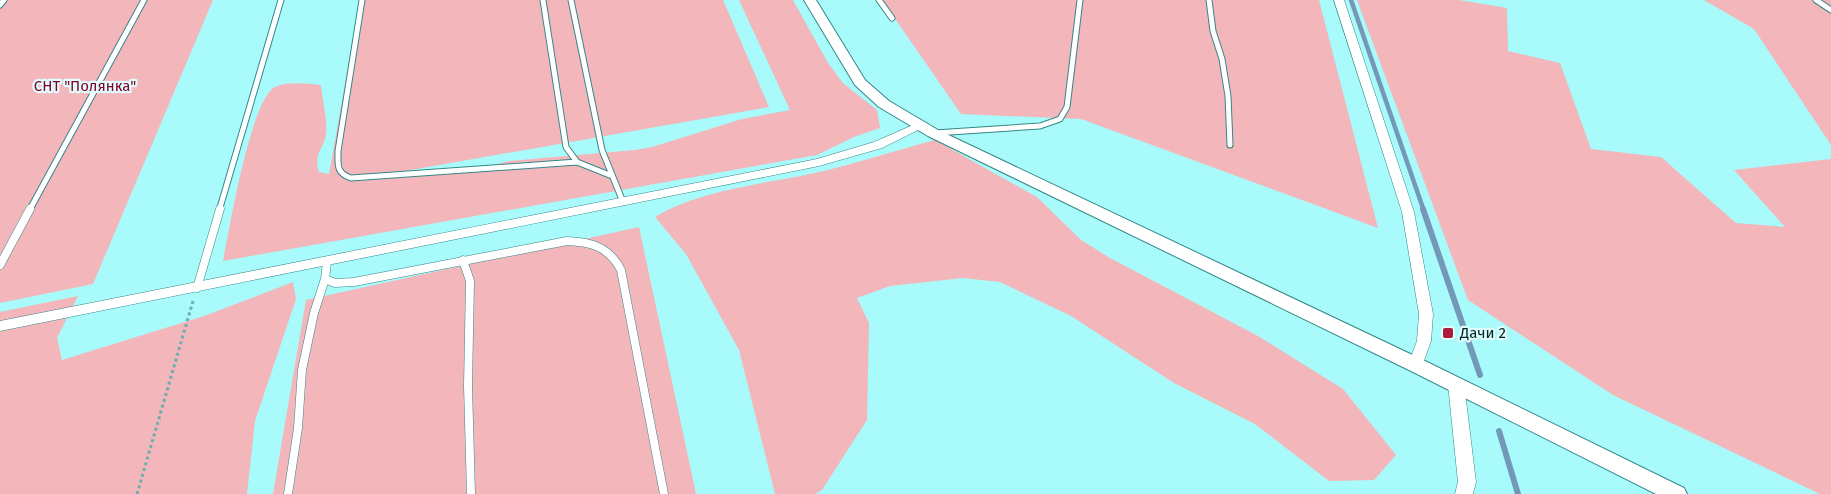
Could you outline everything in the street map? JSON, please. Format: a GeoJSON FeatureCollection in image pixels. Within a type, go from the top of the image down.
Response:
{"type":"FeatureCollection","features":[{"type":"Feature","properties":{"kind":"street"},"geometry":{"type":"LineString","coordinates":[[810,0],[860,82],[884,104],[926,129],[1456,384],[1676,494]]}},
{"type":"Feature","properties":{"kind":"street"},"geometry":{"type":"LineString","coordinates":[[1339,0],[1408,212],[1426,314],[1424,341],[1416,365]]}},
{"type":"Feature","properties":{"kind":"street"},"geometry":{"type":"LineString","coordinates":[[0,326],[819,162],[926,129]]}},
{"type":"Feature","properties":{"kind":"street"},"geometry":{"type":"LineString","coordinates":[[1456,384],[1465,454],[1467,482],[1464,494]]}},
{"type":"Feature","properties":{"kind":"lane"},"geometry":{"type":"LineString","coordinates":[[0,5],[4,0]]}},
{"type":"Feature","properties":{"kind":"lane"},"geometry":{"type":"LineString","coordinates":[[0,266],[144,0]]}},
{"type":"Feature","properties":{"kind":"lane"},"geometry":{"type":"LineString","coordinates":[[196,288],[281,0]]}},
{"type":"Feature","properties":{"kind":"lane"},"geometry":{"type":"LineString","coordinates":[[362,0],[338,151],[338,170],[342,176],[351,178],[577,162],[612,176]]}},
{"type":"Feature","properties":{"kind":"lane"},"geometry":{"type":"LineString","coordinates":[[543,0],[566,147],[577,162]]}},
{"type":"Feature","properties":{"kind":"lane"},"geometry":{"type":"LineString","coordinates":[[571,0],[602,150],[623,202]]}},
{"type":"Feature","properties":{"kind":"lane"},"geometry":{"type":"LineString","coordinates":[[879,0],[892,18]]}},
{"type":"Feature","properties":{"kind":"lane"},"geometry":{"type":"LineString","coordinates":[[926,129],[1041,126],[1060,119],[1067,107],[1080,0]]}},
{"type":"Feature","properties":{"kind":"lane"},"geometry":{"type":"LineString","coordinates":[[1209,0],[1213,31],[1222,59],[1228,96],[1230,144]]}},
{"type":"Feature","properties":{"kind":"lane"},"geometry":{"type":"LineString","coordinates":[[1815,0],[1831,10]]}},
{"type":"Feature","properties":{"kind":"lane"},"geometry":{"type":"LineString","coordinates":[[325,279],[335,283],[354,282],[567,241],[589,242],[606,248],[616,258],[621,270],[664,494]]}},
{"type":"Feature","properties":{"kind":"lane"},"geometry":{"type":"LineString","coordinates":[[464,260],[470,281],[468,386],[471,494]]}},
{"type":"Feature","properties":{"kind":"lane"},"geometry":{"type":"LineString","coordinates":[[288,494],[298,428],[302,370],[314,313],[325,279],[327,262]]}},
{"type":"Feature","properties":{"kind":"path"},"geometry":{"type":"LineString","coordinates":[[137,494],[196,288]]}},
{"type":"Feature","properties":{"kind":"green space","name":"СНТ \"Полянка\""},"geometry":{"type":"Polygon","coordinates":[[[0,0],[213,0],[93,284],[0,303],[0,0]]]}},
{"type":"Feature","properties":{"kind":"green space"},"geometry":{"type":"Polygon","coordinates":[[[360,0],[723,0],[769,107],[371,177],[475,170],[509,161],[635,150],[652,147],[742,119],[790,110],[739,0],[793,0],[828,63],[843,83],[877,110],[880,128],[854,137],[817,155],[223,261],[250,139],[266,96],[275,87],[292,83],[321,85],[326,128],[317,165],[319,172],[329,174],[360,0]]]}},
{"type":"Feature","properties":{"kind":"green space"},"geometry":{"type":"Polygon","coordinates":[[[882,0],[1319,0],[1378,228],[1081,119],[961,114],[882,0]]]}},
{"type":"Feature","properties":{"kind":"green space"},"geometry":{"type":"Polygon","coordinates":[[[1357,0],[1459,0],[1507,8],[1508,51],[1560,63],[1591,149],[1661,157],[1736,223],[1785,227],[1734,170],[1831,159],[1831,494],[1820,494],[1613,395],[1468,300],[1357,0]]]}},
{"type":"Feature","properties":{"kind":"green space"},"geometry":{"type":"Polygon","coordinates":[[[1704,0],[1831,0],[1831,145],[1754,29],[1704,0]]]}},
{"type":"Feature","properties":{"kind":"green space"},"geometry":{"type":"Polygon","coordinates":[[[935,140],[1037,197],[1081,240],[1110,258],[1258,336],[1343,389],[1396,455],[1374,480],[1329,481],[1255,424],[1174,383],[1071,316],[1000,282],[963,278],[890,286],[857,298],[869,323],[867,420],[822,490],[815,494],[775,494],[739,350],[686,254],[655,217],[691,200],[711,194],[826,170],[935,140]]]}},
{"type":"Feature","properties":{"kind":"green space"},"geometry":{"type":"Polygon","coordinates":[[[639,227],[696,494],[273,494],[306,300],[639,227]]]}},
{"type":"Feature","properties":{"kind":"green space"},"geometry":{"type":"Polygon","coordinates":[[[293,282],[296,299],[255,421],[247,494],[0,494],[0,312],[78,296],[57,338],[62,360],[204,316],[293,282]]]}},
{"type":"Feature","properties":{"kind":"waterway"},"geometry":{"type":"LineString","coordinates":[[1351,0],[1424,211]]}},
{"type":"Feature","properties":{"kind":"waterway"},"geometry":{"type":"LineString","coordinates":[[1423,209],[1480,375]]}},
{"type":"Feature","properties":{"kind":"waterway"},"geometry":{"type":"LineString","coordinates":[[1499,431],[1518,494]]}},
{"type":"Feature","properties":{"kind":"place","name":"Дачи 2"},"geometry":{"type":"Point","coordinates":[1448,333]}}]}
